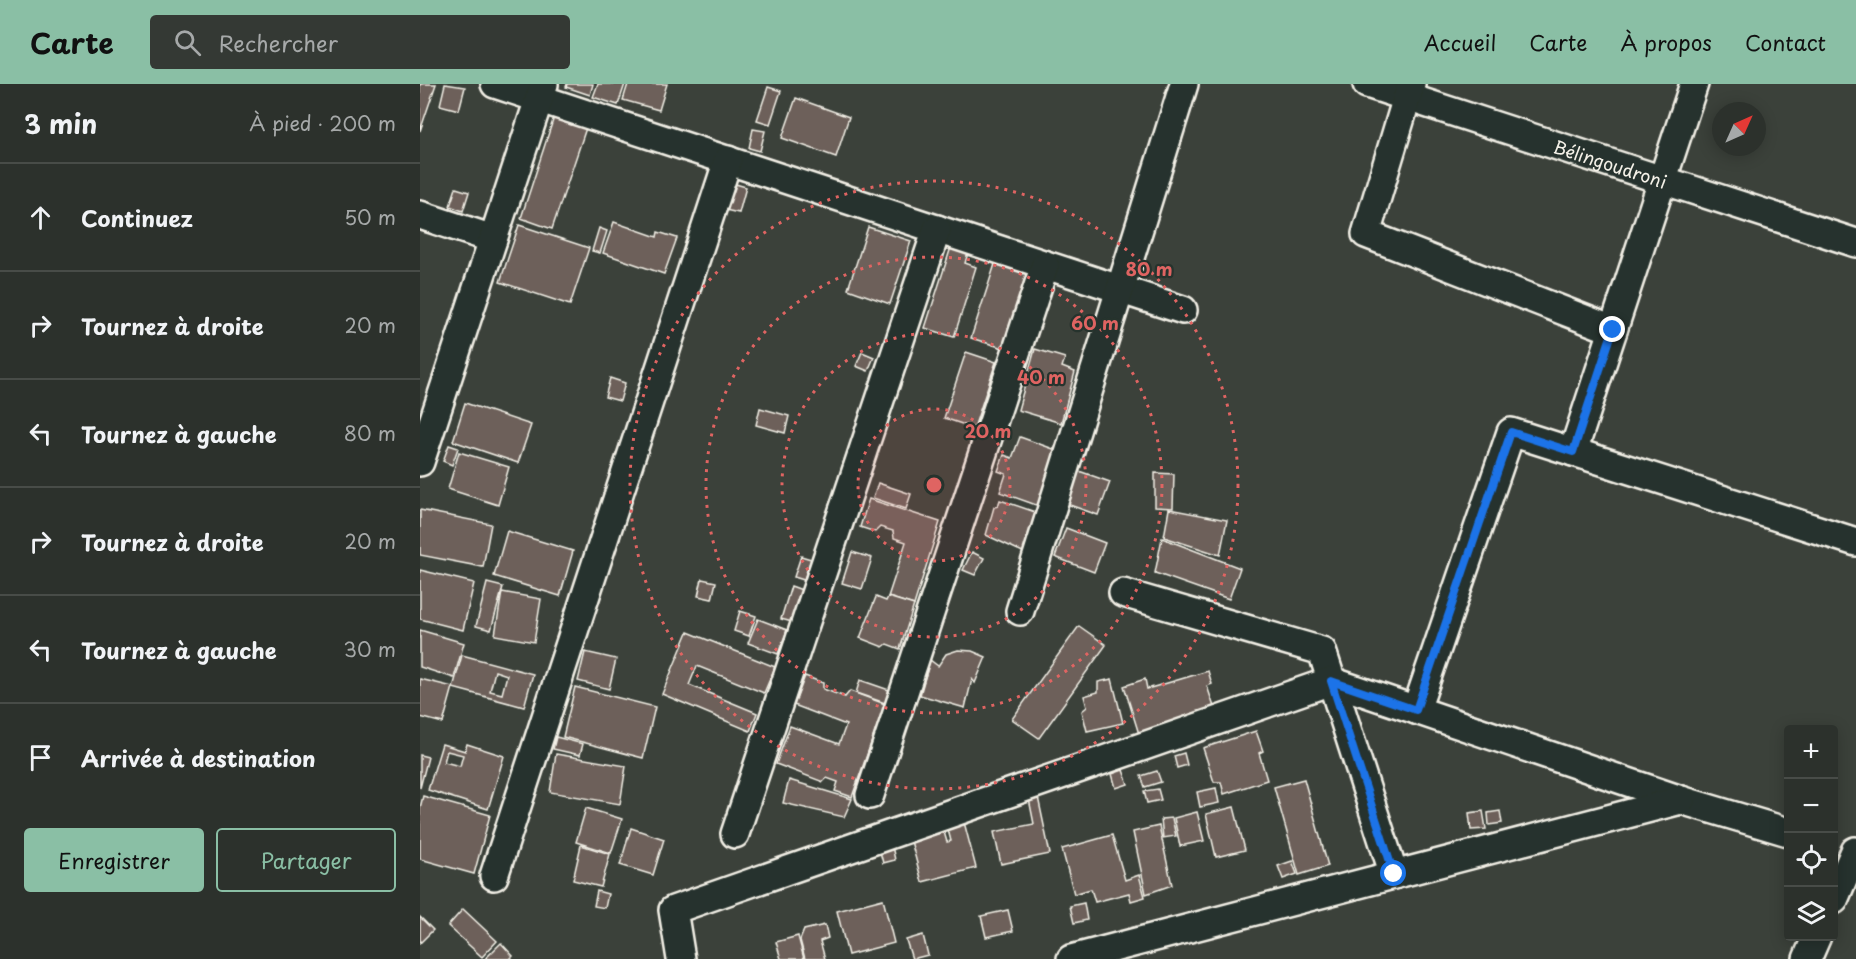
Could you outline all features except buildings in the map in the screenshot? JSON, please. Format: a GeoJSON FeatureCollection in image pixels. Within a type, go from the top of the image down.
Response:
{"type":"FeatureCollection","features":[{"type":"Feature","properties":{"kind":"street"},"geometry":{"type":"LineString","coordinates":[[495,84],[542,91],[728,160],[1183,310]]}},
{"type":"Feature","properties":{"kind":"street"},"geometry":{"type":"LineString","coordinates":[[1020,611],[1184,84]]}},
{"type":"Feature","properties":{"kind":"street","name":"Bélingoudroni"},"geometry":{"type":"LineString","coordinates":[[1366,84],[1409,91],[1662,180],[1856,243]]}},
{"type":"Feature","properties":{"kind":"street"},"geometry":{"type":"LineString","coordinates":[[1573,452],[1694,84]]}},
{"type":"Feature","properties":{"kind":"street"},"geometry":{"type":"LineString","coordinates":[[420,462],[542,91]]}},
{"type":"Feature","properties":{"kind":"street"},"geometry":{"type":"LineString","coordinates":[[1409,91],[1366,234],[1613,330]]}},
{"type":"Feature","properties":{"kind":"street"},"geometry":{"type":"LineString","coordinates":[[494,876],[728,160]]}},
{"type":"Feature","properties":{"kind":"street"},"geometry":{"type":"LineString","coordinates":[[420,215],[493,239]]}},
{"type":"Feature","properties":{"kind":"street"},"geometry":{"type":"LineString","coordinates":[[735,834],[937,229]]}},
{"type":"Feature","properties":{"kind":"street"},"geometry":{"type":"LineString","coordinates":[[870,795],[1045,265]]}},
{"type":"Feature","properties":{"kind":"street"},"geometry":{"type":"LineString","coordinates":[[1416,710],[1511,432],[1856,542]]}},
{"type":"Feature","properties":{"kind":"street"},"geometry":{"type":"LineString","coordinates":[[1123,593],[1322,651],[1394,874]]}},
{"type":"Feature","properties":{"kind":"street"},"geometry":{"type":"LineString","coordinates":[[681,959],[673,909],[1331,681],[1681,800],[1784,831]]}},
{"type":"Feature","properties":{"kind":"street"},"geometry":{"type":"LineString","coordinates":[[1071,959],[1129,952],[1394,874],[1681,800]]}},
{"type":"Feature","properties":{"kind":"street"},"geometry":{"type":"LineString","coordinates":[[1838,846],[1856,851],[1838,889]]}},
{"type":"Feature","properties":{"kind":"street"},"geometry":{"type":"LineString","coordinates":[[1807,959],[1815,941]]}},
{"type":"Feature","properties":{"kind":"street"},"geometry":{"type":"LineString","coordinates":[[1129,952],[1151,959]]}},
{"type":"Feature","properties":{"kind":"route"},"geometry":{"type":"LineString","coordinates":[[1394,874],[1331,681],[1416,710],[1511,432],[1573,452],[1613,330]]}}]}
